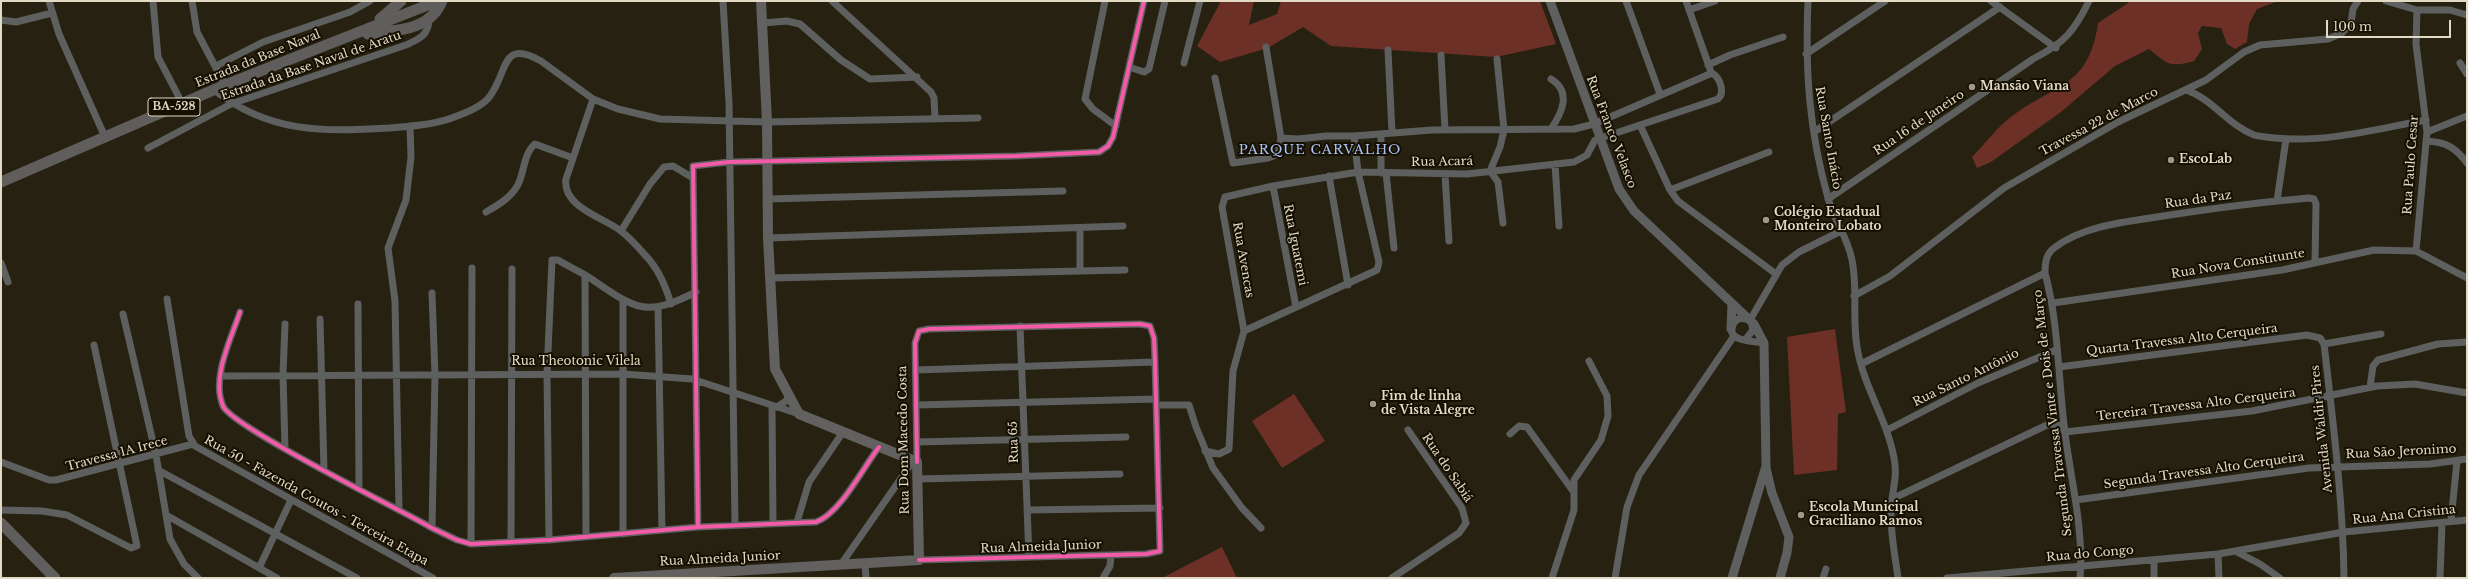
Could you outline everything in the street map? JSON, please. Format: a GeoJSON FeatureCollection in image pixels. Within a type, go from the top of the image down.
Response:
{"type":"FeatureCollection","features":[{"type":"Feature","properties":{"kind":"main road"},"geometry":{"type":"LineString","coordinates":[[350,37],[390,12],[401,1]]}},
{"type":"Feature","properties":{"kind":"main road","name":"Estrada da Base Naval"},"geometry":{"type":"LineString","coordinates":[[1,182],[225,85],[350,37],[425,3],[438,1]]}},
{"type":"Feature","properties":{"kind":"main road"},"geometry":{"type":"LineString","coordinates":[[350,37],[411,27],[429,20],[434,17],[442,1]]}},
{"type":"Feature","properties":{"kind":"main road"},"geometry":{"type":"LineString","coordinates":[[761,1],[767,122],[768,238],[773,362],[789,396],[800,414]]}},
{"type":"Feature","properties":{"kind":"main road","name":"Rua Theotonic Vilela"},"geometry":{"type":"LineString","coordinates":[[800,414],[915,461]]}},
{"type":"Feature","properties":{"kind":"main road","name":"Rua Dom Macedo Costa"},"geometry":{"type":"LineString","coordinates":[[915,461],[918,479],[919,560]]}},
{"type":"Feature","properties":{"kind":"main road"},"geometry":{"type":"LineString","coordinates":[[1,523],[55,578]]}},
{"type":"Feature","properties":{"kind":"main road","name":"Rua Almeida Junior"},"geometry":{"type":"LineString","coordinates":[[614,578],[744,574],[842,563],[919,560]]}},
{"type":"Feature","properties":{"kind":"street"},"geometry":{"type":"LineString","coordinates":[[49,1],[52,14],[76,75],[105,137]]}},
{"type":"Feature","properties":{"kind":"street"},"geometry":{"type":"LineString","coordinates":[[153,1],[158,57],[182,103]]}},
{"type":"Feature","properties":{"kind":"street"},"geometry":{"type":"LineString","coordinates":[[192,1],[197,32],[225,85]]}},
{"type":"Feature","properties":{"kind":"street"},"geometry":{"type":"LineString","coordinates":[[216,66],[263,42],[350,12],[370,1]]}},
{"type":"Feature","properties":{"kind":"street"},"geometry":{"type":"LineString","coordinates":[[723,1],[730,120],[729,162],[735,524]]}},
{"type":"Feature","properties":{"kind":"street"},"geometry":{"type":"LineString","coordinates":[[832,1],[917,77],[933,94],[935,118]]}},
{"type":"Feature","properties":{"kind":"street"},"geometry":{"type":"LineString","coordinates":[[1105,1],[1085,98],[1093,109],[1116,126]]}},
{"type":"Feature","properties":{"kind":"street"},"geometry":{"type":"LineString","coordinates":[[1129,67],[1144,72],[1149,69],[1165,1]]}},
{"type":"Feature","properties":{"kind":"street"},"geometry":{"type":"LineString","coordinates":[[1184,63],[1200,1]]}},
{"type":"Feature","properties":{"kind":"street","name":"Rua Franco Velasco"},"geometry":{"type":"LineString","coordinates":[[1550,1],[1599,139],[1619,189],[1628,204],[1750,320],[1760,332],[1764,343],[1766,466],[1772,493],[1789,537],[1787,553],[1780,578]]}},
{"type":"Feature","properties":{"kind":"street"},"geometry":{"type":"LineString","coordinates":[[1626,1],[1660,94]]}},
{"type":"Feature","properties":{"kind":"street"},"geometry":{"type":"LineString","coordinates":[[1599,139],[1718,99],[1721,95],[1722,89],[1716,76],[1712,73],[1708,65],[1686,1]]}},
{"type":"Feature","properties":{"kind":"street"},"geometry":{"type":"LineString","coordinates":[[1689,10],[1716,1]]}},
{"type":"Feature","properties":{"kind":"street","name":"Rua Santo Inácio"},"geometry":{"type":"LineString","coordinates":[[1808,1],[1806,54],[1808,93],[1814,132],[1828,199],[1852,260],[1854,322],[1860,364],[1887,430],[1896,468],[1891,519],[1898,578]]}},
{"type":"Feature","properties":{"kind":"street"},"geometry":{"type":"LineString","coordinates":[[1806,54],[1885,1]]}},
{"type":"Feature","properties":{"kind":"street"},"geometry":{"type":"LineString","coordinates":[[1991,1],[2056,48]]}},
{"type":"Feature","properties":{"kind":"street","name":"Rua 16 de Janeiro"},"geometry":{"type":"LineString","coordinates":[[1828,199],[2033,59],[2056,48],[2078,25],[2089,1]]}},
{"type":"Feature","properties":{"kind":"street","name":"Travessa 22 de Marco"},"geometry":{"type":"LineString","coordinates":[[1854,296],[1890,276],[2004,188],[2118,122],[2186,90],[2215,74],[2244,52],[2260,45],[2334,38],[2347,29],[2355,3],[2358,1]]}},
{"type":"Feature","properties":{"kind":"street"},"geometry":{"type":"LineString","coordinates":[[2386,1],[2417,10],[2450,10],[2467,15]]}},
{"type":"Feature","properties":{"kind":"street"},"geometry":{"type":"LineString","coordinates":[[698,527],[698,380],[692,167],[695,164],[729,162],[1086,154],[1099,152],[1112,142],[1129,67],[1141,2]]}},
{"type":"Feature","properties":{"kind":"street"},"geometry":{"type":"LineString","coordinates":[[1814,132],[2000,7]]}},
{"type":"Feature","properties":{"kind":"street","name":"Rua Paulo Cesar"},"geometry":{"type":"LineString","coordinates":[[2416,251],[2427,132],[2416,44],[2417,10]]}},
{"type":"Feature","properties":{"kind":"street"},"geometry":{"type":"LineString","coordinates":[[1,20],[16,22],[52,14]]}},
{"type":"Feature","properties":{"kind":"street","name":"Estrada da Base Naval de Aratu"},"geometry":{"type":"LineString","coordinates":[[148,148],[231,104],[406,45],[424,36],[428,28],[429,20]]}},
{"type":"Feature","properties":{"kind":"street"},"geometry":{"type":"LineString","coordinates":[[763,23],[787,21],[800,24],[841,60],[870,79],[917,77]]}},
{"type":"Feature","properties":{"kind":"street"},"geometry":{"type":"LineString","coordinates":[[1708,65],[1736,53],[1783,37]]}},
{"type":"Feature","properties":{"kind":"street"},"geometry":{"type":"LineString","coordinates":[[1215,78],[1233,163],[1255,161],[1278,154],[1281,138],[1266,47]]}},
{"type":"Feature","properties":{"kind":"street"},"geometry":{"type":"LineString","coordinates":[[1388,50],[1392,132]]}},
{"type":"Feature","properties":{"kind":"street"},"geometry":{"type":"LineString","coordinates":[[214,90],[231,104],[267,120],[301,129],[321,131],[410,126],[446,121],[483,103],[495,88],[508,57],[516,53],[532,55],[541,60],[593,99],[618,109],[660,119],[767,122],[978,118]]}},
{"type":"Feature","properties":{"kind":"street"},"geometry":{"type":"LineString","coordinates":[[1441,55],[1445,130]]}},
{"type":"Feature","properties":{"kind":"street"},"geometry":{"type":"LineString","coordinates":[[1497,60],[1504,130],[1500,147],[1490,171],[1498,182],[1502,223]]}},
{"type":"Feature","properties":{"kind":"street"},"geometry":{"type":"LineString","coordinates":[[2460,63],[2467,74]]}},
{"type":"Feature","properties":{"kind":"street"},"geometry":{"type":"LineString","coordinates":[[1281,138],[1354,136],[1392,132],[1445,130],[1574,129],[1594,124],[1660,94],[1712,73]]}},
{"type":"Feature","properties":{"kind":"street"},"geometry":{"type":"LineString","coordinates":[[1551,80],[1562,89],[1564,99],[1564,108],[1552,129]]}},
{"type":"Feature","properties":{"kind":"street"},"geometry":{"type":"LineString","coordinates":[[2186,90],[2204,99],[2229,121],[2253,134],[2286,139],[2324,138],[2426,120]]}},
{"type":"Feature","properties":{"kind":"street"},"geometry":{"type":"LineString","coordinates":[[593,99],[566,183],[571,199],[621,231],[655,268],[671,304]]}},
{"type":"Feature","properties":{"kind":"street"},"geometry":{"type":"LineString","coordinates":[[2427,132],[2467,116]]}},
{"type":"Feature","properties":{"kind":"street"},"geometry":{"type":"LineString","coordinates":[[1640,125],[1670,190],[1678,201],[1776,274]]}},
{"type":"Feature","properties":{"kind":"street"},"geometry":{"type":"LineString","coordinates":[[399,509],[395,301],[388,248],[406,200],[411,157],[410,126]]}},
{"type":"Feature","properties":{"kind":"street"},"geometry":{"type":"LineString","coordinates":[[1381,134],[1383,173],[1394,248]]}},
{"type":"Feature","properties":{"kind":"street"},"geometry":{"type":"LineString","coordinates":[[1205,451],[1219,454],[1229,449],[1233,371],[1244,331],[1373,273],[1379,266],[1358,172],[1354,136]]}},
{"type":"Feature","properties":{"kind":"street","name":"Rua Acará"},"geometry":{"type":"LineString","coordinates":[[1228,196],[1273,186],[1358,172],[1445,175],[1555,164],[1580,160],[1587,155],[1593,142],[1599,139]]}},
{"type":"Feature","properties":{"kind":"street"},"geometry":{"type":"LineString","coordinates":[[2277,201],[2286,139]]}},
{"type":"Feature","properties":{"kind":"street"},"geometry":{"type":"LineString","coordinates":[[2426,141],[2449,145],[2456,149],[2467,163]]}},
{"type":"Feature","properties":{"kind":"street"},"geometry":{"type":"LineString","coordinates":[[486,212],[506,200],[516,188],[532,146],[538,144],[573,158]]}},
{"type":"Feature","properties":{"kind":"street"},"geometry":{"type":"LineString","coordinates":[[1670,190],[1770,152]]}},
{"type":"Feature","properties":{"kind":"street"},"geometry":{"type":"LineString","coordinates":[[1555,164],[1559,226]]}},
{"type":"Feature","properties":{"kind":"street"},"geometry":{"type":"LineString","coordinates":[[621,231],[650,184],[664,167],[673,166],[693,178]]}},
{"type":"Feature","properties":{"kind":"street"},"geometry":{"type":"LineString","coordinates":[[1445,175],[1449,241]]}},
{"type":"Feature","properties":{"kind":"street"},"geometry":{"type":"LineString","coordinates":[[1329,176],[1348,285]]}},
{"type":"Feature","properties":{"kind":"street","name":"Rua Iguatemi"},"geometry":{"type":"LineString","coordinates":[[1273,186],[1296,307]]}},
{"type":"Feature","properties":{"kind":"street"},"geometry":{"type":"LineString","coordinates":[[768,199],[1063,191]]}},
{"type":"Feature","properties":{"kind":"street","name":"Rua Avencas"},"geometry":{"type":"LineString","coordinates":[[1228,196],[1224,199],[1222,207],[1244,331]]}},
{"type":"Feature","properties":{"kind":"street","name":"Rua da Paz"},"geometry":{"type":"LineString","coordinates":[[2046,272],[2045,263],[2053,248],[2069,239],[2100,227],[2115,223],[2309,198],[2315,201],[2315,262]]}},
{"type":"Feature","properties":{"kind":"street"},"geometry":{"type":"LineString","coordinates":[[768,238],[1123,226]]}},
{"type":"Feature","properties":{"kind":"street"},"geometry":{"type":"LineString","coordinates":[[1080,228],[1080,271]]}},
{"type":"Feature","properties":{"kind":"street"},"geometry":{"type":"LineString","coordinates":[[1746,339],[1753,330],[1750,320],[1776,274],[1789,258],[1841,231]]}},
{"type":"Feature","properties":{"kind":"street","name":"Rua Nova Constitunte"},"geometry":{"type":"LineString","coordinates":[[2053,303],[2282,270],[2374,250],[2416,251],[2467,278]]}},
{"type":"Feature","properties":{"kind":"street"},"geometry":{"type":"LineString","coordinates":[[549,540],[547,374],[552,261],[554,259],[558,260],[585,275],[623,300],[643,307],[658,307],[671,304],[696,292]]}},
{"type":"Feature","properties":{"kind":"street"},"geometry":{"type":"LineString","coordinates":[[1,262],[8,282]]}},
{"type":"Feature","properties":{"kind":"street"},"geometry":{"type":"LineString","coordinates":[[471,544],[472,268]]}},
{"type":"Feature","properties":{"kind":"street"},"geometry":{"type":"LineString","coordinates":[[511,542],[510,375],[512,269]]}},
{"type":"Feature","properties":{"kind":"street"},"geometry":{"type":"LineString","coordinates":[[770,278],[1125,270]]}},
{"type":"Feature","properties":{"kind":"street","name":"Segunda Travessa Vinte e Dois de Março"},"geometry":{"type":"LineString","coordinates":[[1860,364],[2046,272],[2053,303],[2056,350],[2065,432],[2076,500],[2081,566],[2080,578]]}},
{"type":"Feature","properties":{"kind":"street"},"geometry":{"type":"LineString","coordinates":[[585,275],[584,374],[586,536]]}},
{"type":"Feature","properties":{"kind":"street"},"geometry":{"type":"LineString","coordinates":[[432,293],[435,375],[432,528]]}},
{"type":"Feature","properties":{"kind":"street","name":"Rua 50 - Fazenda Coutos - Terceira Etapa"},"geometry":{"type":"LineString","coordinates":[[167,299],[189,436],[193,444],[433,578]]}},
{"type":"Feature","properties":{"kind":"street"},"geometry":{"type":"LineString","coordinates":[[622,534],[623,300]]}},
{"type":"Feature","properties":{"kind":"street"},"geometry":{"type":"LineString","coordinates":[[1732,303],[1732,332],[1740,340],[1746,339],[1764,343]]}},
{"type":"Feature","properties":{"kind":"street"},"geometry":{"type":"LineString","coordinates":[[358,304],[360,489]]}},
{"type":"Feature","properties":{"kind":"street"},"geometry":{"type":"LineString","coordinates":[[658,307],[662,530]]}},
{"type":"Feature","properties":{"kind":"street"},"geometry":{"type":"LineString","coordinates":[[240,312],[220,376],[221,399],[227,412],[324,470],[432,528],[457,540],[471,544],[549,540],[735,524],[816,522],[828,515],[846,494],[879,447]]}},
{"type":"Feature","properties":{"kind":"street"},"geometry":{"type":"LineString","coordinates":[[123,314],[156,455],[172,545],[184,564],[198,578]]}},
{"type":"Feature","properties":{"kind":"street"},"geometry":{"type":"LineString","coordinates":[[1615,578],[1627,507],[1639,475],[1732,332],[1736,319],[1744,318],[1750,320]]}},
{"type":"Feature","properties":{"kind":"street"},"geometry":{"type":"LineString","coordinates":[[320,319],[324,470]]}},
{"type":"Feature","properties":{"kind":"street"},"geometry":{"type":"LineString","coordinates":[[285,324],[283,374],[285,448]]}},
{"type":"Feature","properties":{"kind":"street"},"geometry":{"type":"LineString","coordinates":[[1020,326],[1146,324],[1153,333],[1157,402],[1160,508],[1027,510]]}},
{"type":"Feature","properties":{"kind":"street","name":"Rua Dom Macedo Costa"},"geometry":{"type":"LineString","coordinates":[[915,461],[917,442],[917,334],[922,330],[930,329],[1020,326]]}},
{"type":"Feature","properties":{"kind":"street","name":"Rua 65"},"geometry":{"type":"LineString","coordinates":[[1020,326],[1029,557]]}},
{"type":"Feature","properties":{"kind":"street"},"geometry":{"type":"LineString","coordinates":[[2324,344],[2381,334]]}},
{"type":"Feature","properties":{"kind":"street","name":"Quarta Travessa Alto Cerqueira"},"geometry":{"type":"LineString","coordinates":[[2059,367],[2307,335],[2320,338],[2324,344]]}},
{"type":"Feature","properties":{"kind":"street"},"geometry":{"type":"LineString","coordinates":[[2370,387],[2373,366],[2378,360],[2438,344],[2467,342]]}},
{"type":"Feature","properties":{"kind":"street","name":"Avenida Waldir Pires"},"geometry":{"type":"LineString","coordinates":[[2324,344],[2344,532],[2344,578]]}},
{"type":"Feature","properties":{"kind":"street"},"geometry":{"type":"LineString","coordinates":[[1,510],[58,513],[74,519],[131,548],[136,548],[138,543],[94,345]]}},
{"type":"Feature","properties":{"kind":"street","name":"Rua Santo Antônio"},"geometry":{"type":"LineString","coordinates":[[1887,430],[1978,383],[2056,350]]}},
{"type":"Feature","properties":{"kind":"street"},"geometry":{"type":"LineString","coordinates":[[1552,578],[1574,510],[1573,491],[1577,475],[1601,440],[1608,416],[1607,396],[1589,361]]}},
{"type":"Feature","properties":{"kind":"street"},"geometry":{"type":"LineString","coordinates":[[916,370],[1155,362]]}},
{"type":"Feature","properties":{"kind":"street","name":"Rua Theotonic Vilela"},"geometry":{"type":"LineString","coordinates":[[220,376],[283,374],[358,376],[623,374],[659,376],[698,380],[775,407],[800,414]]}},
{"type":"Feature","properties":{"kind":"street","name":"Terceira Travessa Alto Cerqueira"},"geometry":{"type":"LineString","coordinates":[[2065,432],[2252,411],[2370,387],[2416,384],[2467,393]]}},
{"type":"Feature","properties":{"kind":"street"},"geometry":{"type":"LineString","coordinates":[[774,523],[775,407],[786,401],[789,396]]}},
{"type":"Feature","properties":{"kind":"street"},"geometry":{"type":"LineString","coordinates":[[916,406],[1157,402],[1189,406],[1205,451],[1216,474],[1261,528]]}},
{"type":"Feature","properties":{"kind":"street"},"geometry":{"type":"LineString","coordinates":[[1892,499],[2049,424],[2058,425],[2065,432]]}},
{"type":"Feature","properties":{"kind":"street"},"geometry":{"type":"LineString","coordinates":[[1510,434],[1519,426],[1527,427],[1573,491]]}},
{"type":"Feature","properties":{"kind":"street","name":"Rua do Sabiá"},"geometry":{"type":"LineString","coordinates":[[1392,578],[1459,533],[1466,523],[1462,508],[1408,430]]}},
{"type":"Feature","properties":{"kind":"street"},"geometry":{"type":"LineString","coordinates":[[797,522],[809,482],[843,432]]}},
{"type":"Feature","properties":{"kind":"street"},"geometry":{"type":"LineString","coordinates":[[917,442],[1126,438]]}},
{"type":"Feature","properties":{"kind":"street","name":"Travessa 1A Irece"},"geometry":{"type":"LineString","coordinates":[[1,462],[48,480],[56,480],[119,463],[156,455],[193,444]]}},
{"type":"Feature","properties":{"kind":"street","name":"Rua São Jeronimo"},"geometry":{"type":"LineString","coordinates":[[2336,466],[2457,461],[2467,459]]}},
{"type":"Feature","properties":{"kind":"street"},"geometry":{"type":"LineString","coordinates":[[842,563],[915,461]]}},
{"type":"Feature","properties":{"kind":"street"},"geometry":{"type":"LineString","coordinates":[[2451,520],[2457,461]]}},
{"type":"Feature","properties":{"kind":"street","name":"Rua Franco Velasco"},"geometry":{"type":"LineString","coordinates":[[1732,578],[1766,466]]}},
{"type":"Feature","properties":{"kind":"street","name":"Segunda Travessa Alto Cerqueira"},"geometry":{"type":"LineString","coordinates":[[2076,500],[2336,466]]}},
{"type":"Feature","properties":{"kind":"street"},"geometry":{"type":"LineString","coordinates":[[158,470],[357,578]]}},
{"type":"Feature","properties":{"kind":"street"},"geometry":{"type":"LineString","coordinates":[[918,479],[1120,474]]}},
{"type":"Feature","properties":{"kind":"street"},"geometry":{"type":"LineString","coordinates":[[259,568],[291,500]]}},
{"type":"Feature","properties":{"kind":"street","name":"Rua Almeida Junior"},"geometry":{"type":"LineString","coordinates":[[919,560],[1150,554],[1161,549],[1160,508]]}},
{"type":"Feature","properties":{"kind":"street"},"geometry":{"type":"LineString","coordinates":[[166,515],[277,578]]}},
{"type":"Feature","properties":{"kind":"street","name":"Rua Ana Cristina"},"geometry":{"type":"LineString","coordinates":[[2344,532],[2442,523],[2451,520],[2467,520]]}},
{"type":"Feature","properties":{"kind":"street"},"geometry":{"type":"LineString","coordinates":[[2440,578],[2442,523]]}},
{"type":"Feature","properties":{"kind":"street","name":"Rua do Congo"},"geometry":{"type":"LineString","coordinates":[[1947,578],[2218,554],[2344,532]]}},
{"type":"Feature","properties":{"kind":"street"},"geometry":{"type":"LineString","coordinates":[[2235,551],[2260,564],[2280,578]]}},
{"type":"Feature","properties":{"kind":"street"},"geometry":{"type":"LineString","coordinates":[[2218,554],[2219,578]]}},
{"type":"Feature","properties":{"kind":"street"},"geometry":{"type":"LineString","coordinates":[[1103,578],[1110,566],[1111,555]]}},
{"type":"Feature","properties":{"kind":"street"},"geometry":{"type":"LineString","coordinates":[[2154,560],[2154,578]]}},
{"type":"Feature","properties":{"kind":"street"},"geometry":{"type":"LineString","coordinates":[[865,563],[866,578]]}},
{"type":"Feature","properties":{"kind":"street"},"geometry":{"type":"LineString","coordinates":[[1823,578],[1826,569]]}},
{"type":"Feature","properties":{"kind":"shaded area"},"geometry":{"type":"Polygon","coordinates":[[[1221,1],[1254,1],[1249,25],[1277,14],[1281,1],[1540,1],[1556,44],[1496,57],[1331,46],[1303,27],[1268,48],[1220,62],[1197,46],[1221,1]]]}},
{"type":"Feature","properties":{"kind":"shaded area"},"geometry":{"type":"Polygon","coordinates":[[[2131,1],[2278,1],[2257,9],[2249,24],[2247,42],[2235,49],[2227,44],[2221,28],[2202,26],[2198,33],[2202,49],[2194,61],[2179,64],[2169,63],[2149,49],[2115,66],[2061,112],[1991,162],[1977,168],[1972,157],[2011,117],[2055,90],[2078,73],[2087,60],[2098,23],[2131,1]]]}},
{"type":"Feature","properties":{"kind":"shaded area"},"geometry":{"type":"Polygon","coordinates":[[[1835,329],[1846,412],[1838,414],[1837,470],[1794,475],[1787,337],[1835,329]]]}},
{"type":"Feature","properties":{"kind":"shaded area"},"geometry":{"type":"Polygon","coordinates":[[[1294,394],[1325,441],[1282,468],[1252,421],[1294,394]]]}},
{"type":"Feature","properties":{"kind":"shaded area"},"geometry":{"type":"Polygon","coordinates":[[[1222,547],[1237,578],[1162,578],[1222,547]]]}},
{"type":"Feature","properties":{"kind":"cycle path"},"geometry":{"type":"LineString","coordinates":[[698,527],[693,166],[729,162],[1016,156],[1099,152],[1108,146],[1113,137],[1144,1]]}},
{"type":"Feature","properties":{"kind":"cycle path"},"geometry":{"type":"LineString","coordinates":[[240,312],[224,359],[219,383],[223,406],[233,417],[319,468],[432,528],[457,540],[471,544],[549,540],[698,527],[816,522],[834,510],[843,500],[879,447]]}},
{"type":"Feature","properties":{"kind":"cycle path"},"geometry":{"type":"LineString","coordinates":[[917,462],[915,343],[919,331],[929,329],[1140,324],[1150,326],[1154,338],[1160,551],[1146,554],[919,560]]}},
{"type":"Feature","properties":{"kind":"place","name":"Mansão Viana"},"geometry":{"type":"Point","coordinates":[1972,87]}},
{"type":"Feature","properties":{"kind":"place","name":"EscoLab"},"geometry":{"type":"Point","coordinates":[2171,160]}},
{"type":"Feature","properties":{"kind":"place","name":"Colégio Estadual Monteiro Lobato"},"geometry":{"type":"Point","coordinates":[1766,220]}},
{"type":"Feature","properties":{"kind":"place","name":"Fim de linha de Vista Alegre"},"geometry":{"type":"Point","coordinates":[1373,404]}},
{"type":"Feature","properties":{"kind":"place","name":"Escola Municipal Graciliano Ramos"},"geometry":{"type":"Point","coordinates":[1801,515]}},
{"type":"Feature","properties":{"kind":"district","name":"PARQUE CARVALHO"},"geometry":{"type":"Point","coordinates":[1320,150]}}]}
